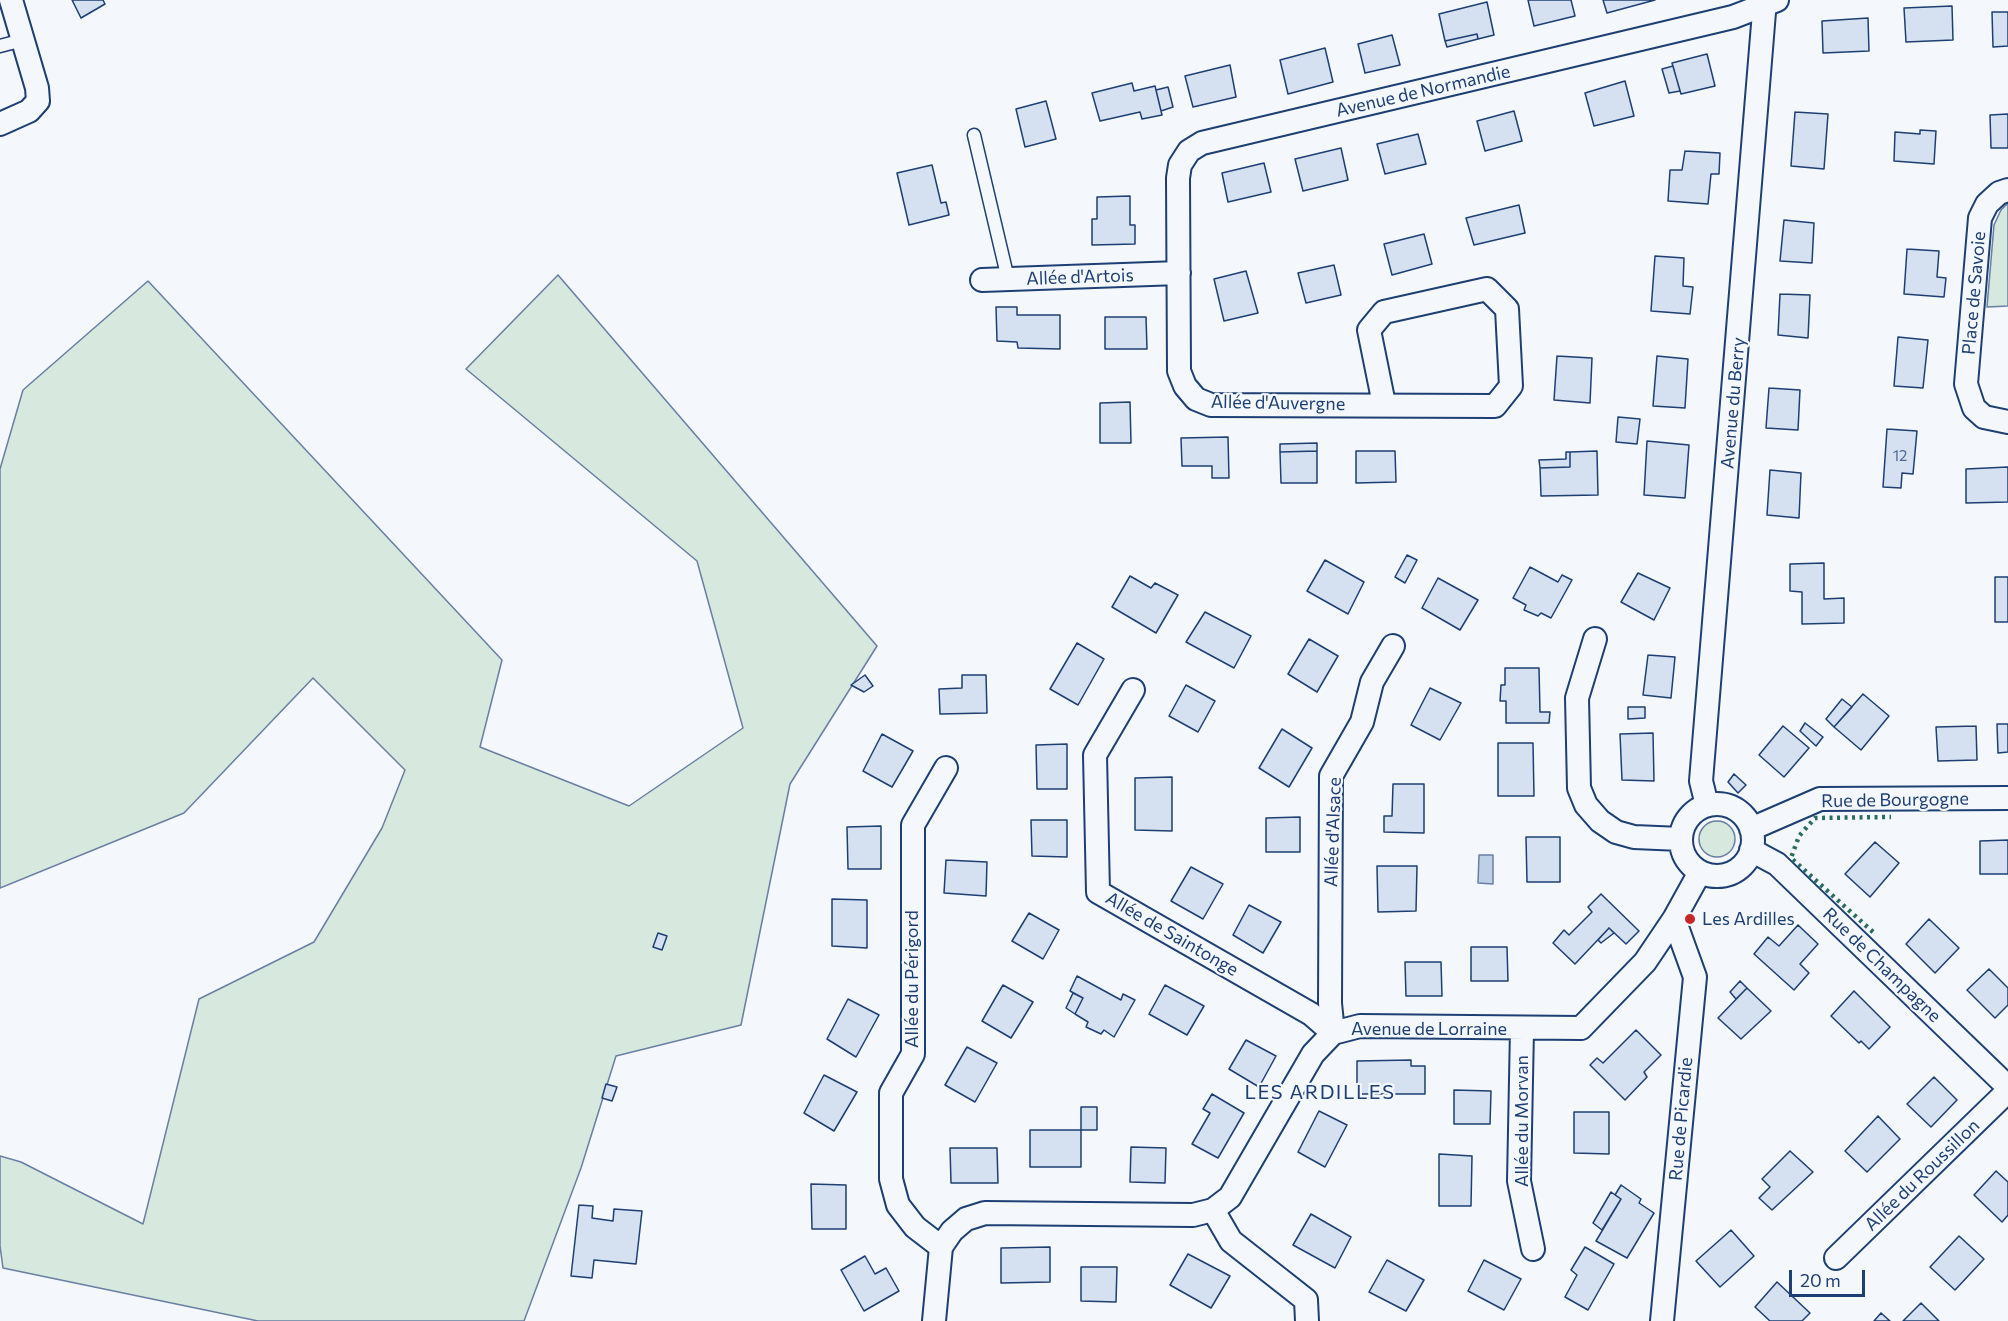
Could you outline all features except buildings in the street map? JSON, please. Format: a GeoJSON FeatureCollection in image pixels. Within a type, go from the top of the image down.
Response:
{"type":"FeatureCollection","features":[{"type":"Feature","properties":{"kind":"street"},"geometry":{"type":"LineString","coordinates":[[0,124],[29,111],[38,101],[37,88],[10,0]]}},
{"type":"Feature","properties":{"kind":"street","name":"Avenue de Normandie"},"geometry":{"type":"LineString","coordinates":[[1179,273],[1180,165],[1189,151],[1203,143],[1733,17],[1769,2]]}},
{"type":"Feature","properties":{"kind":"street","name":"Avenue du Berry"},"geometry":{"type":"LineString","coordinates":[[1707,805],[1701,781],[1769,2]]}},
{"type":"Feature","properties":{"kind":"street","name":"Place de Savoie"},"geometry":{"type":"LineString","coordinates":[[2008,190],[1999,193],[1987,204],[1980,218],[1966,384],[1974,408],[1984,417],[2008,422]]}},
{"type":"Feature","properties":{"kind":"street","name":"Allée d'Artois"},"geometry":{"type":"LineString","coordinates":[[982,280],[1179,273]]}},
{"type":"Feature","properties":{"kind":"street","name":"Allée d'Auvergne"},"geometry":{"type":"LineString","coordinates":[[1179,273],[1179,371],[1185,386],[1196,399],[1211,405],[1495,406],[1511,386],[1507,309],[1487,289],[1384,312],[1369,330],[1384,404]]}},
{"type":"Feature","properties":{"kind":"street"},"geometry":{"type":"LineString","coordinates":[[1594,639],[1577,698],[1579,788],[1586,805],[1600,821],[1616,832],[1634,837],[1681,839]]}},
{"type":"Feature","properties":{"kind":"street","name":"Allée d'Alsace"},"geometry":{"type":"LineString","coordinates":[[1333,1033],[1330,1003],[1331,776],[1362,722],[1372,681],[1393,646]]}},
{"type":"Feature","properties":{"kind":"street","name":"Allée de Saintonge"},"geometry":{"type":"LineString","coordinates":[[1133,690],[1095,755],[1098,892],[1311,1014],[1333,1033]]}},
{"type":"Feature","properties":{"kind":"street","name":"Allée du Périgord"},"geometry":{"type":"LineString","coordinates":[[940,1247],[915,1227],[898,1205],[891,1179],[891,1093],[913,1054],[913,825],[946,768]]}},
{"type":"Feature","properties":{"kind":"street","name":"Rue de Bourgogne"},"geometry":{"type":"LineString","coordinates":[[1751,840],[1820,799],[2008,798]]}},
{"type":"Feature","properties":{"kind":"street"},"geometry":{"type":"LineString","coordinates":[[1707,805],[1729,806],[1746,819],[1751,840],[1740,867],[1731,873],[1710,875],[1700,872],[1686,858],[1681,839],[1688,818],[1707,805]]}},
{"type":"Feature","properties":{"kind":"street","name":"Rue de Champagne"},"geometry":{"type":"LineString","coordinates":[[1751,840],[2008,1089]]}},
{"type":"Feature","properties":{"kind":"street","name":"Avenue de Lorraine"},"geometry":{"type":"LineString","coordinates":[[1213,1210],[1230,1197],[1313,1054],[1333,1033],[1360,1026],[1581,1028],[1645,962],[1674,920],[1700,872]]}},
{"type":"Feature","properties":{"kind":"street","name":"Rue de Picardie"},"geometry":{"type":"LineString","coordinates":[[1662,1321],[1695,977],[1674,920]]}},
{"type":"Feature","properties":{"kind":"street","name":"Allée du Morvan"},"geometry":{"type":"LineString","coordinates":[[1522,1029],[1519,1181],[1533,1249]]}},
{"type":"Feature","properties":{"kind":"street","name":"Allée du Roussillon"},"geometry":{"type":"LineString","coordinates":[[1836,1258],[2008,1089]]}},
{"type":"Feature","properties":{"kind":"street"},"geometry":{"type":"LineString","coordinates":[[934,1321],[940,1247],[952,1231],[966,1220],[985,1214],[1193,1215],[1213,1210],[1231,1241],[1306,1300],[1307,1321]]}},
{"type":"Feature","properties":{"kind":"lane"},"geometry":{"type":"LineString","coordinates":[[0,46],[23,40]]}},
{"type":"Feature","properties":{"kind":"lane"},"geometry":{"type":"LineString","coordinates":[[974,135],[1008,279]]}},
{"type":"Feature","properties":{"kind":"shaded area"},"geometry":{"type":"Polygon","coordinates":[[[2008,203],[2008,306],[1987,307],[1994,225],[2001,210],[2008,203]]]}},
{"type":"Feature","properties":{"kind":"shaded area"},"geometry":{"type":"Polygon","coordinates":[[[558,275],[877,646],[790,784],[741,1025],[616,1056],[581,1168],[524,1321],[258,1321],[3,1268],[0,1246],[0,1156],[21,1162],[143,1224],[199,999],[314,942],[382,828],[405,770],[313,678],[184,813],[0,888],[0,469],[23,390],[148,281],[502,660],[480,747],[629,806],[743,728],[697,561],[466,369],[558,275]]]}},
{"type":"Feature","properties":{"kind":"shaded area"},"geometry":{"type":"Polygon","coordinates":[[[1717,821],[1729,827],[1735,839],[1729,851],[1717,857],[1705,851],[1699,839],[1705,827],[1717,821]]]}},
{"type":"Feature","properties":{"kind":"water"},"geometry":{"type":"Polygon","coordinates":[[[1479,855],[1493,855],[1493,884],[1478,883],[1479,855]]]}},
{"type":"Feature","properties":{"kind":"hedge"},"geometry":{"type":"LineString","coordinates":[[1873,932],[1791,858],[1799,836],[1815,818],[1891,817]]}},
{"type":"Feature","properties":{"kind":"place","name":"Les Ardilles"},"geometry":{"type":"Point","coordinates":[1690,919]}},
{"type":"Feature","properties":{"kind":"district","name":"LES ARDILLES"},"geometry":{"type":"Point","coordinates":[1320,1092]}}]}
